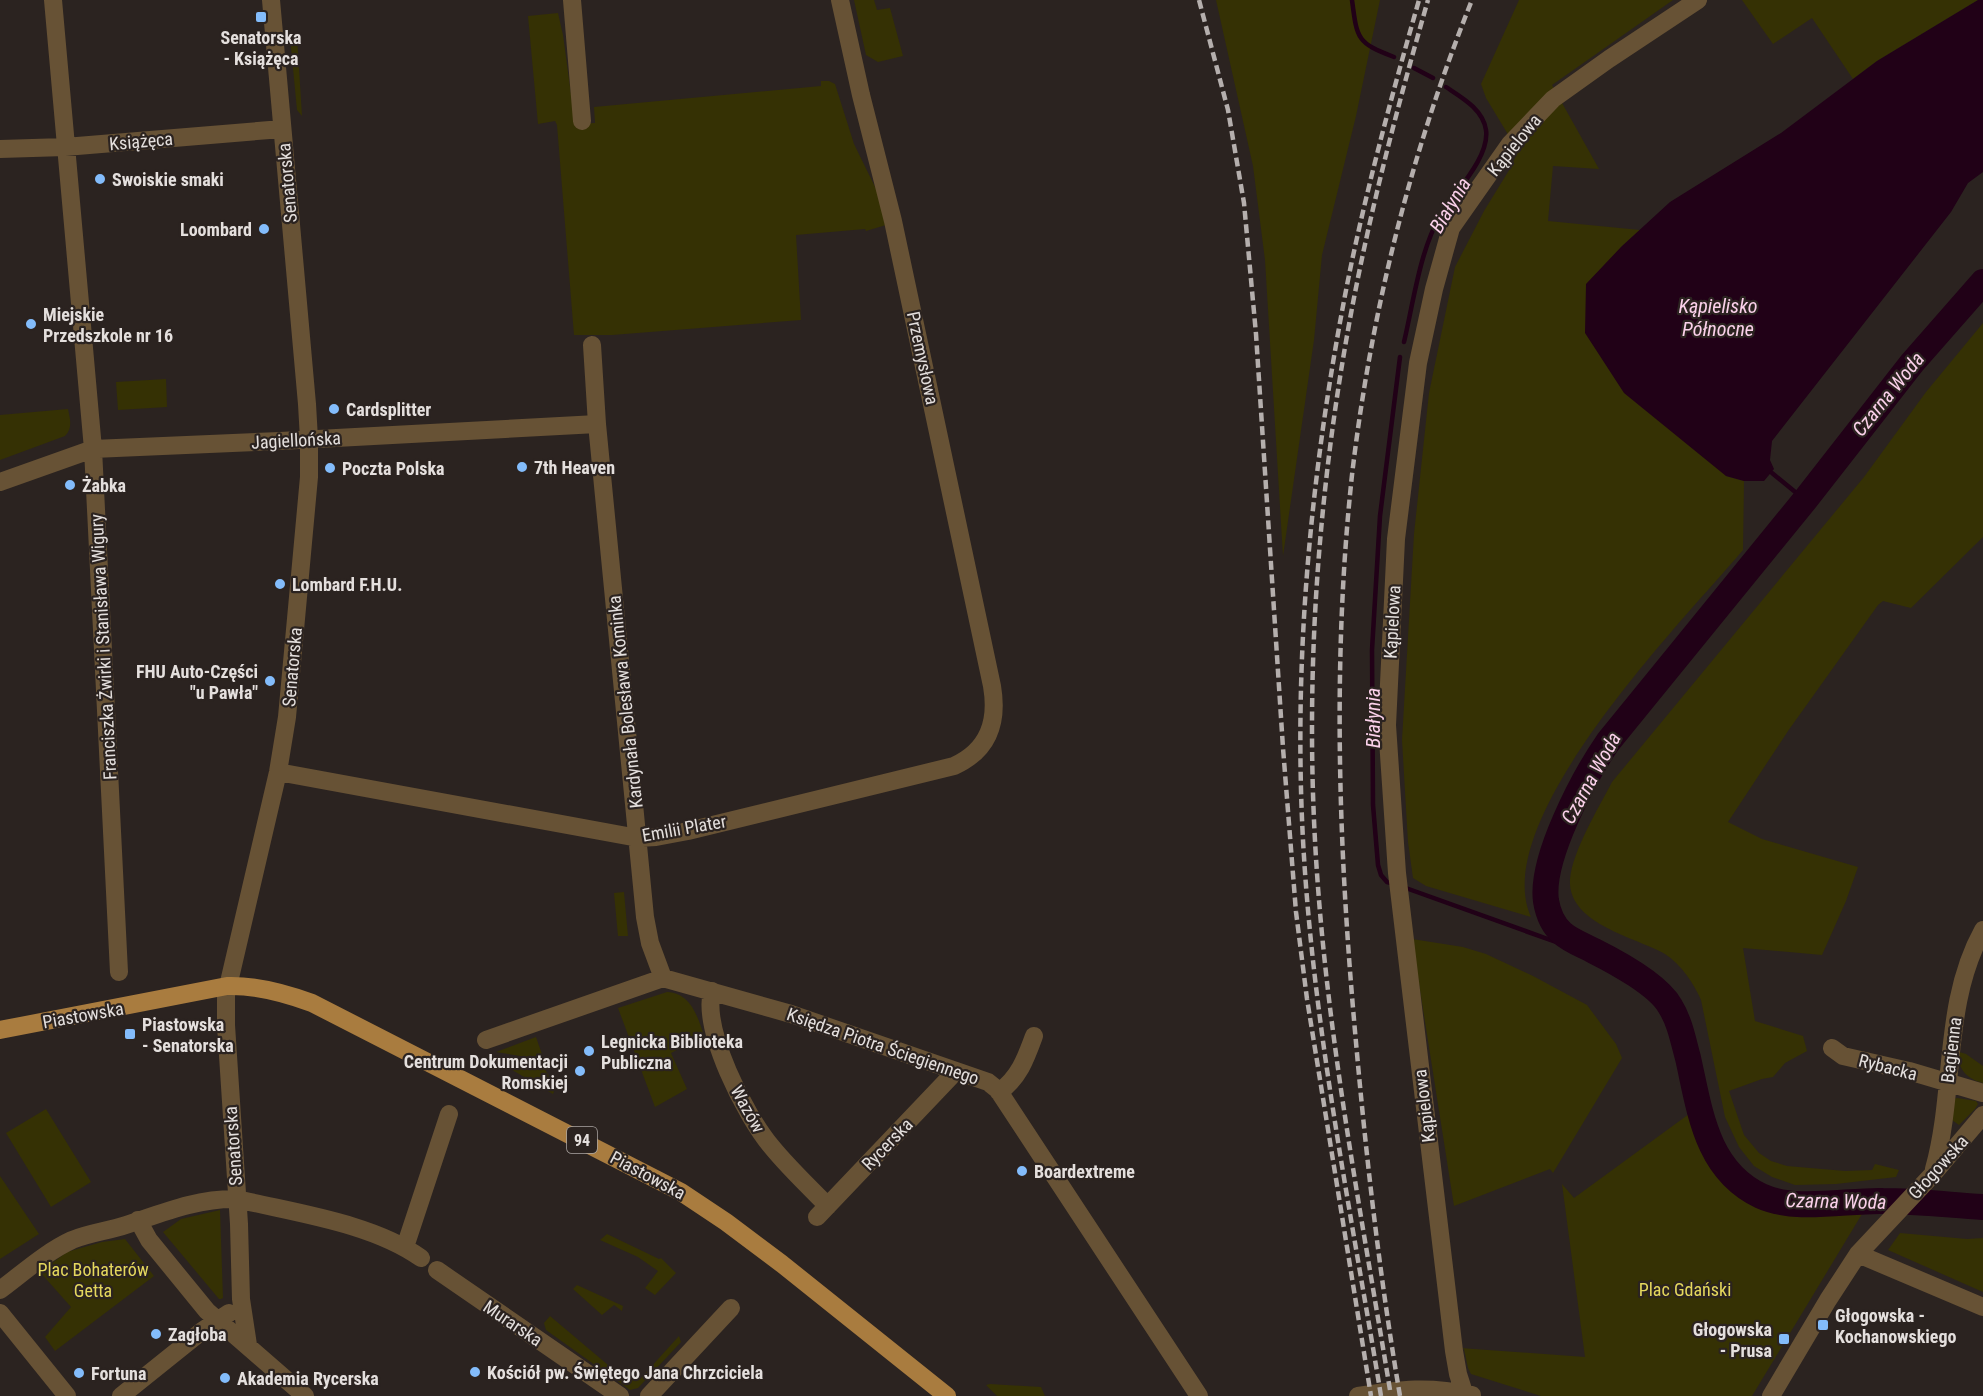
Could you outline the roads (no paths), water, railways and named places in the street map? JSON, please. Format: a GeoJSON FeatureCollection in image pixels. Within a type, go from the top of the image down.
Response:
{"type":"FeatureCollection","features":[{"type":"Feature","properties":{"kind":"main road","name":"Piastowska"},"geometry":{"type":"LineString","coordinates":[[0,1030],[227,986],[275,991],[312,1004],[681,1192],[782,1264],[947,1396]]}},
{"type":"Feature","properties":{"kind":"street","name":"Franciszka Żwirki i Stanisława Wigury"},"geometry":{"type":"LineString","coordinates":[[53,0],[93,449],[119,972]]}},
{"type":"Feature","properties":{"kind":"street","name":"Senatorska"},"geometry":{"type":"LineString","coordinates":[[248,1346],[241,1299],[226,1025],[227,986],[278,772],[289,701],[309,477],[309,439],[271,0]]}},
{"type":"Feature","properties":{"kind":"street"},"geometry":{"type":"LineString","coordinates":[[572,0],[582,121]]}},
{"type":"Feature","properties":{"kind":"street","name":"Przemysłowa"},"geometry":{"type":"LineString","coordinates":[[840,0],[862,103],[893,221],[921,349],[992,686],[994,719]]}},
{"type":"Feature","properties":{"kind":"street","name":"Kąpielowa"},"geometry":{"type":"LineString","coordinates":[[1468,1395],[1454,1352],[1397,873],[1387,725],[1396,539],[1418,363],[1434,289],[1451,228],[1510,144],[1553,99],[1609,58],[1698,0]]}},
{"type":"Feature","properties":{"kind":"street","name":"Książęca"},"geometry":{"type":"LineString","coordinates":[[0,149],[65,147],[282,129]]}},
{"type":"Feature","properties":{"kind":"street","name":"Kardynała Bolesława Kominka"},"geometry":{"type":"LineString","coordinates":[[592,345],[597,424],[647,930],[663,978]]}},
{"type":"Feature","properties":{"kind":"street","name":"Jagiellońska"},"geometry":{"type":"LineString","coordinates":[[0,482],[93,449],[597,424]]}},
{"type":"Feature","properties":{"kind":"street","name":"Emilii Plater"},"geometry":{"type":"LineString","coordinates":[[278,772],[638,838],[656,837],[954,766],[968,759],[984,742],[994,719]]}},
{"type":"Feature","properties":{"kind":"street","name":"Bagienna"},"geometry":{"type":"LineString","coordinates":[[1932,1175],[1941,1138],[1946,1083],[1960,986],[1983,930]]}},
{"type":"Feature","properties":{"kind":"street"},"geometry":{"type":"LineString","coordinates":[[486,1040],[663,978]]}},
{"type":"Feature","properties":{"kind":"street","name":"Księdza Piotra Ściegiennego"},"geometry":{"type":"LineString","coordinates":[[663,978],[791,1014],[988,1082],[999,1092],[1199,1396]]}},
{"type":"Feature","properties":{"kind":"street","name":"Wazów"},"geometry":{"type":"LineString","coordinates":[[712,991],[709,1001],[710,1012],[721,1055],[752,1118],[770,1145],[822,1211]]}},
{"type":"Feature","properties":{"kind":"street"},"geometry":{"type":"LineString","coordinates":[[999,1092],[1018,1074],[1034,1036]]}},
{"type":"Feature","properties":{"kind":"street","name":"Rybacka"},"geometry":{"type":"LineString","coordinates":[[1832,1048],[1843,1056],[1983,1094]]}},
{"type":"Feature","properties":{"kind":"street","name":"Rycerska"},"geometry":{"type":"LineString","coordinates":[[822,1211],[956,1071]]}},
{"type":"Feature","properties":{"kind":"street"},"geometry":{"type":"LineString","coordinates":[[405,1247],[449,1114]]}},
{"type":"Feature","properties":{"kind":"street","name":"Głogowska"},"geometry":{"type":"LineString","coordinates":[[1772,1396],[1828,1300],[1858,1254],[1932,1175],[1983,1115]]}},
{"type":"Feature","properties":{"kind":"street"},"geometry":{"type":"LineString","coordinates":[[0,1290],[72,1240],[124,1226],[158,1213],[216,1199],[237,1199],[374,1233],[405,1247],[421,1258]]}},
{"type":"Feature","properties":{"kind":"street"},"geometry":{"type":"LineString","coordinates":[[138,1220],[149,1240],[207,1311],[305,1396]]}},
{"type":"Feature","properties":{"kind":"street"},"geometry":{"type":"LineString","coordinates":[[1858,1254],[1983,1307]]}},
{"type":"Feature","properties":{"kind":"street","name":"Murarska"},"geometry":{"type":"LineString","coordinates":[[437,1270],[620,1396]]}},
{"type":"Feature","properties":{"kind":"street"},"geometry":{"type":"LineString","coordinates":[[121,1396],[202,1331],[220,1320],[241,1299]]}},
{"type":"Feature","properties":{"kind":"street"},"geometry":{"type":"LineString","coordinates":[[649,1396],[728,1311]]}},
{"type":"Feature","properties":{"kind":"street"},"geometry":{"type":"LineString","coordinates":[[0,1313],[67,1396]]}},
{"type":"Feature","properties":{"kind":"street"},"geometry":{"type":"LineString","coordinates":[[1358,1396],[1419,1388],[1443,1389],[1468,1395]]}},
{"type":"Feature","properties":{"kind":"water","name":"Kąpielisko Północne"},"geometry":{"type":"Polygon","coordinates":[[[1978,0],[1983,0],[1983,172],[1968,183],[1951,212],[1772,441],[1770,460],[1774,469],[1764,481],[1744,481],[1726,476],[1624,393],[1585,333],[1586,284],[1621,247],[1670,202],[1781,133],[1877,61],[1978,0]]]}},
{"type":"Feature","properties":{"kind":"waterway","name":"Białynia"},"geometry":{"type":"LineString","coordinates":[[1352,0],[1355,23],[1361,38],[1373,48],[1394,57]]}},
{"type":"Feature","properties":{"kind":"waterway","name":"Białynia"},"geometry":{"type":"LineString","coordinates":[[1414,68],[1433,78]]}},
{"type":"Feature","properties":{"kind":"waterway","name":"Białynia"},"geometry":{"type":"LineString","coordinates":[[1404,342],[1422,262],[1432,231],[1445,208],[1477,164],[1486,141],[1486,130],[1481,116],[1470,104],[1446,87]]}},
{"type":"Feature","properties":{"kind":"waterway","name":"Czarna Woda"},"geometry":{"type":"LineString","coordinates":[[1983,282],[1912,363],[1805,500],[1608,742],[1587,776],[1566,819],[1550,863],[1546,884],[1548,910],[1562,933],[1636,975],[1656,990],[1670,1006],[1681,1031],[1708,1137],[1728,1171],[1743,1185],[1761,1196],[1790,1203],[1896,1201],[1983,1207]]}},
{"type":"Feature","properties":{"kind":"waterway","name":"Białynia"},"geometry":{"type":"LineString","coordinates":[[1395,884],[1387,882],[1381,875],[1378,865],[1373,805],[1372,650],[1380,516],[1400,357]]}},
{"type":"Feature","properties":{"kind":"waterway"},"geometry":{"type":"LineString","coordinates":[[1772,473],[1805,500]]}},
{"type":"Feature","properties":{"kind":"waterway","name":"Białynia"},"geometry":{"type":"LineString","coordinates":[[1403,887],[1556,942],[1573,940]]}},
{"type":"Feature","properties":{"kind":"railway"},"geometry":{"type":"LineString","coordinates":[[1199,0],[1228,110],[1244,203],[1256,334],[1296,912],[1307,999],[1371,1396]]}},
{"type":"Feature","properties":{"kind":"railway"},"geometry":{"type":"LineString","coordinates":[[1381,1396],[1334,1119],[1315,980],[1303,840],[1301,699],[1308,557],[1336,345],[1364,206],[1419,0]]}},
{"type":"Feature","properties":{"kind":"railway"},"geometry":{"type":"LineString","coordinates":[[1390,1390],[1346,1125],[1328,992],[1321,925],[1313,792],[1313,659],[1316,593],[1328,461],[1348,330],[1384,164],[1428,0]]}},
{"type":"Feature","properties":{"kind":"railway"},"geometry":{"type":"LineString","coordinates":[[1400,1396],[1372,1202],[1348,941],[1341,808],[1342,608],[1352,475],[1370,353],[1382,293],[1396,233],[1430,115],[1472,0]]}},
{"type":"Feature","properties":{"kind":"place","name":"Senatorska - Książęca"},"geometry":{"type":"Point","coordinates":[261,17]}},
{"type":"Feature","properties":{"kind":"place","name":"Swoiskie smaki"},"geometry":{"type":"Point","coordinates":[100,179]}},
{"type":"Feature","properties":{"kind":"place","name":"Loombard"},"geometry":{"type":"Point","coordinates":[264,229]}},
{"type":"Feature","properties":{"kind":"place","name":"Miejskie Przedszkole nr 16"},"geometry":{"type":"Point","coordinates":[31,324]}},
{"type":"Feature","properties":{"kind":"place","name":"Cardsplitter"},"geometry":{"type":"Point","coordinates":[334,409]}},
{"type":"Feature","properties":{"kind":"place","name":"7th Heaven"},"geometry":{"type":"Point","coordinates":[522,467]}},
{"type":"Feature","properties":{"kind":"place","name":"Poczta Polska"},"geometry":{"type":"Point","coordinates":[330,468]}},
{"type":"Feature","properties":{"kind":"place","name":"Żabka"},"geometry":{"type":"Point","coordinates":[70,485]}},
{"type":"Feature","properties":{"kind":"place","name":"Lombard F.H.U."},"geometry":{"type":"Point","coordinates":[280,584]}},
{"type":"Feature","properties":{"kind":"place","name":"FHU Auto-Części \"u Pawła\""},"geometry":{"type":"Point","coordinates":[270,681]}},
{"type":"Feature","properties":{"kind":"place","name":"Piastowska - Senatorska"},"geometry":{"type":"Point","coordinates":[130,1034]}},
{"type":"Feature","properties":{"kind":"place","name":"Legnicka Biblioteka Publiczna"},"geometry":{"type":"Point","coordinates":[589,1051]}},
{"type":"Feature","properties":{"kind":"place","name":"Centrum Dokumentacji Romskiej"},"geometry":{"type":"Point","coordinates":[580,1071]}},
{"type":"Feature","properties":{"kind":"place","name":"Boardextreme"},"geometry":{"type":"Point","coordinates":[1022,1171]}},
{"type":"Feature","properties":{"kind":"place","name":"Głogowska - Kochanowskiego"},"geometry":{"type":"Point","coordinates":[1823,1325]}},
{"type":"Feature","properties":{"kind":"place","name":"Zagłoba"},"geometry":{"type":"Point","coordinates":[156,1334]}},
{"type":"Feature","properties":{"kind":"place","name":"Głogowska - Prusa"},"geometry":{"type":"Point","coordinates":[1784,1339]}},
{"type":"Feature","properties":{"kind":"place","name":"Kościół pw. Świętego Jana Chrzciciela"},"geometry":{"type":"Point","coordinates":[475,1372]}},
{"type":"Feature","properties":{"kind":"place","name":"Fortuna"},"geometry":{"type":"Point","coordinates":[79,1373]}},
{"type":"Feature","properties":{"kind":"place","name":"Akademia Rycerska"},"geometry":{"type":"Point","coordinates":[225,1378]}},
{"type":"Feature","properties":{"kind":"park label","name":"Plac Bohaterów Getta"},"geometry":{"type":"Point","coordinates":[93,1279]}},
{"type":"Feature","properties":{"kind":"park label","name":"Plac Gdański"},"geometry":{"type":"Point","coordinates":[1685,1289]}}]}
